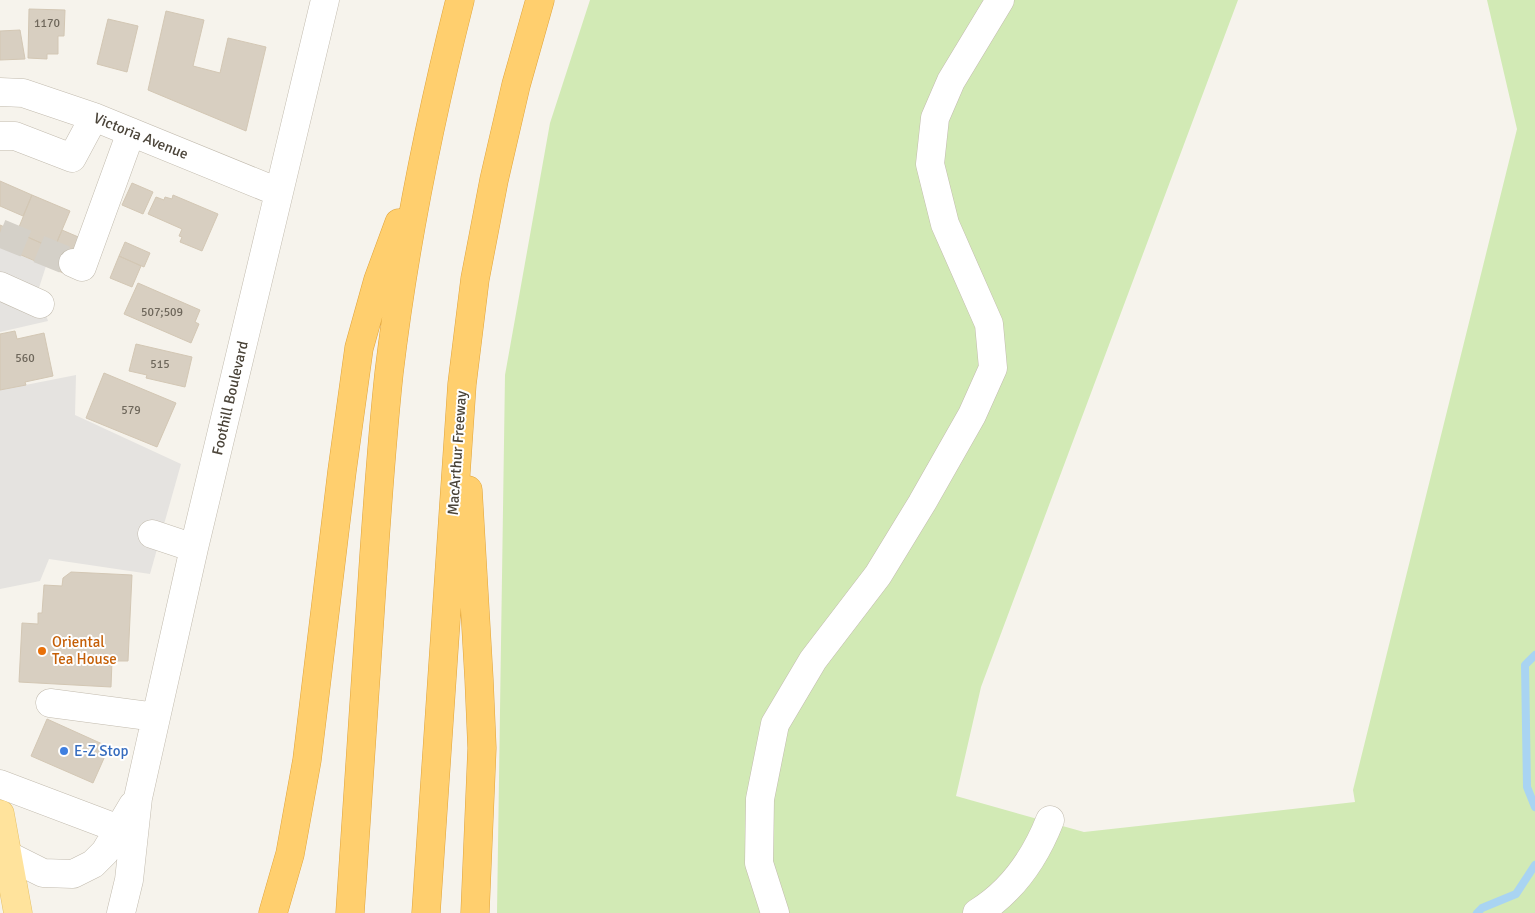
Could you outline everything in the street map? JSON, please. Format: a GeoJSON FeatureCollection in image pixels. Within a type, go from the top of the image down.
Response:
{"type":"FeatureCollection","features":[{"type":"Feature","properties":{"kind":"highway"},"geometry":{"type":"LineString","coordinates":[[350,913],[378,501],[389,373],[404,264],[421,167],[460,0]]}},
{"type":"Feature","properties":{"kind":"highway","name":"MacArthur Freeway"},"geometry":{"type":"LineString","coordinates":[[426,913],[462,384],[476,278],[494,180],[516,85],[540,0]]}},
{"type":"Feature","properties":{"kind":"highway"},"geometry":{"type":"LineString","coordinates":[[272,913],[290,854],[305,769],[359,348],[378,280],[421,167]]}},
{"type":"Feature","properties":{"kind":"highway"},"geometry":{"type":"LineString","coordinates":[[462,384],[480,679],[482,748],[475,913]]}},
{"type":"Feature","properties":{"kind":"main road"},"geometry":{"type":"LineString","coordinates":[[0,814],[18,913]]}},
{"type":"Feature","properties":{"kind":"street","name":"Foothill Boulevard"},"geometry":{"type":"LineString","coordinates":[[121,913],[129,880],[138,798],[156,717],[194,548],[325,0]]}},
{"type":"Feature","properties":{"kind":"street"},"geometry":{"type":"LineString","coordinates":[[775,913],[759,862],[760,799],[775,724],[813,660],[878,575],[922,504],[972,415],[993,368],[989,324],[945,224],[930,164],[934,118],[951,81],[1000,0]]}},
{"type":"Feature","properties":{"kind":"street","name":"Victoria Avenue"},"geometry":{"type":"LineString","coordinates":[[0,92],[23,93],[94,117],[278,192]]}},
{"type":"Feature","properties":{"kind":"street"},"geometry":{"type":"LineString","coordinates":[[0,136],[15,136],[72,158],[94,117]]}},
{"type":"Feature","properties":{"kind":"street"},"geometry":{"type":"LineString","coordinates":[[73,263],[82,267],[131,132]]}},
{"type":"Feature","properties":{"kind":"street"},"geometry":{"type":"LineString","coordinates":[[0,286],[40,304]]}},
{"type":"Feature","properties":{"kind":"street"},"geometry":{"type":"LineString","coordinates":[[152,534],[194,548]]}},
{"type":"Feature","properties":{"kind":"street"},"geometry":{"type":"LineString","coordinates":[[50,703],[156,717]]}},
{"type":"Feature","properties":{"kind":"street"},"geometry":{"type":"LineString","coordinates":[[0,784],[119,829]]}},
{"type":"Feature","properties":{"kind":"street","name":"Foothill Boulevard"},"geometry":{"type":"LineString","coordinates":[[7,855],[43,873],[73,874],[93,864],[105,852],[138,798]]}},
{"type":"Feature","properties":{"kind":"street"},"geometry":{"type":"LineString","coordinates":[[977,913],[1002,895],[1017,879],[1038,848],[1050,820]]}},
{"type":"Feature","properties":{"kind":"green space"},"geometry":{"type":"Polygon","coordinates":[[[590,0],[1238,0],[981,687],[956,796],[1084,832],[1355,802],[1353,790],[1517,129],[1487,0],[1535,0],[1535,913],[497,913],[505,375],[550,123],[590,0]]]}},
{"type":"Feature","properties":{"kind":"shaded area"},"geometry":{"type":"Polygon","coordinates":[[[0,246],[46,266],[38,291],[48,321],[0,332],[0,246]]]}},
{"type":"Feature","properties":{"kind":"shaded area"},"geometry":{"type":"Polygon","coordinates":[[[76,375],[75,415],[181,464],[150,574],[49,559],[40,581],[0,589],[0,390],[76,375]]]}},
{"type":"Feature","properties":{"kind":"building"},"geometry":{"type":"Polygon","coordinates":[[[29,9],[65,10],[64,36],[58,36],[58,54],[47,54],[47,59],[28,58],[29,9]]]}},
{"type":"Feature","properties":{"kind":"building"},"geometry":{"type":"Polygon","coordinates":[[[166,11],[204,20],[193,66],[220,73],[228,38],[266,47],[246,131],[148,90],[166,11]]]}},
{"type":"Feature","properties":{"kind":"building"},"geometry":{"type":"Polygon","coordinates":[[[108,19],[138,26],[127,72],[97,64],[108,19]]]}},
{"type":"Feature","properties":{"kind":"building"},"geometry":{"type":"Polygon","coordinates":[[[20,30],[25,59],[0,60],[0,31],[20,30]]]}},
{"type":"Feature","properties":{"kind":"building"},"geometry":{"type":"Polygon","coordinates":[[[0,181],[32,195],[23,216],[0,206],[0,181]]]}},
{"type":"Feature","properties":{"kind":"building"},"geometry":{"type":"Polygon","coordinates":[[[132,183],[153,192],[143,214],[122,205],[132,183]]]}},
{"type":"Feature","properties":{"kind":"building"},"geometry":{"type":"Polygon","coordinates":[[[32,195],[70,211],[54,249],[17,232],[32,195]]]}},
{"type":"Feature","properties":{"kind":"building"},"geometry":{"type":"Polygon","coordinates":[[[173,195],[218,214],[202,251],[180,242],[182,237],[179,236],[182,229],[148,214],[156,197],[164,200],[165,197],[172,199],[173,195]]]}},
{"type":"Feature","properties":{"kind":"building"},"geometry":{"type":"Polygon","coordinates":[[[0,225],[75,258],[68,275],[0,246],[0,225]]]}},
{"type":"Feature","properties":{"kind":"building"},"geometry":{"type":"Polygon","coordinates":[[[62,230],[83,239],[75,258],[54,249],[62,230]]]}},
{"type":"Feature","properties":{"kind":"building"},"geometry":{"type":"Polygon","coordinates":[[[125,242],[150,253],[144,267],[119,256],[125,242]]]}},
{"type":"Feature","properties":{"kind":"building"},"geometry":{"type":"Polygon","coordinates":[[[119,256],[141,266],[132,287],[110,278],[119,256]]]}},
{"type":"Feature","properties":{"kind":"building"},"geometry":{"type":"Polygon","coordinates":[[[138,283],[200,310],[195,322],[199,324],[191,343],[124,314],[138,283]]]}},
{"type":"Feature","properties":{"kind":"building"},"geometry":{"type":"Polygon","coordinates":[[[15,331],[17,339],[44,333],[53,376],[25,382],[26,385],[0,390],[0,334],[15,331]]]}},
{"type":"Feature","properties":{"kind":"building"},"geometry":{"type":"Polygon","coordinates":[[[136,344],[192,357],[185,387],[146,378],[147,375],[129,371],[136,344]]]}},
{"type":"Feature","properties":{"kind":"building"},"geometry":{"type":"Polygon","coordinates":[[[104,373],[176,403],[157,447],[86,418],[104,373]]]}},
{"type":"Feature","properties":{"kind":"building"},"geometry":{"type":"Polygon","coordinates":[[[71,572],[132,575],[128,661],[112,661],[111,687],[19,682],[22,623],[38,624],[38,613],[42,613],[44,585],[62,586],[63,578],[71,572]]]}},
{"type":"Feature","properties":{"kind":"building"},"geometry":{"type":"Polygon","coordinates":[[[47,719],[109,747],[93,783],[31,756],[47,719]]]}},
{"type":"Feature","properties":{"kind":"waterway"},"geometry":{"type":"LineString","coordinates":[[1535,655],[1525,665],[1527,787],[1535,807]]}},
{"type":"Feature","properties":{"kind":"waterway"},"geometry":{"type":"LineString","coordinates":[[1477,913],[1482,908],[1516,894],[1535,865]]}},
{"type":"Feature","properties":{"kind":"tunnel"},"geometry":{"type":"LineString","coordinates":[[0,233],[73,263]]}},
{"type":"Feature","properties":{"kind":"place","name":"Oriental Tea House"},"geometry":{"type":"Point","coordinates":[42,651]}},
{"type":"Feature","properties":{"kind":"place","name":"E-Z Stop"},"geometry":{"type":"Point","coordinates":[64,751]}}]}
